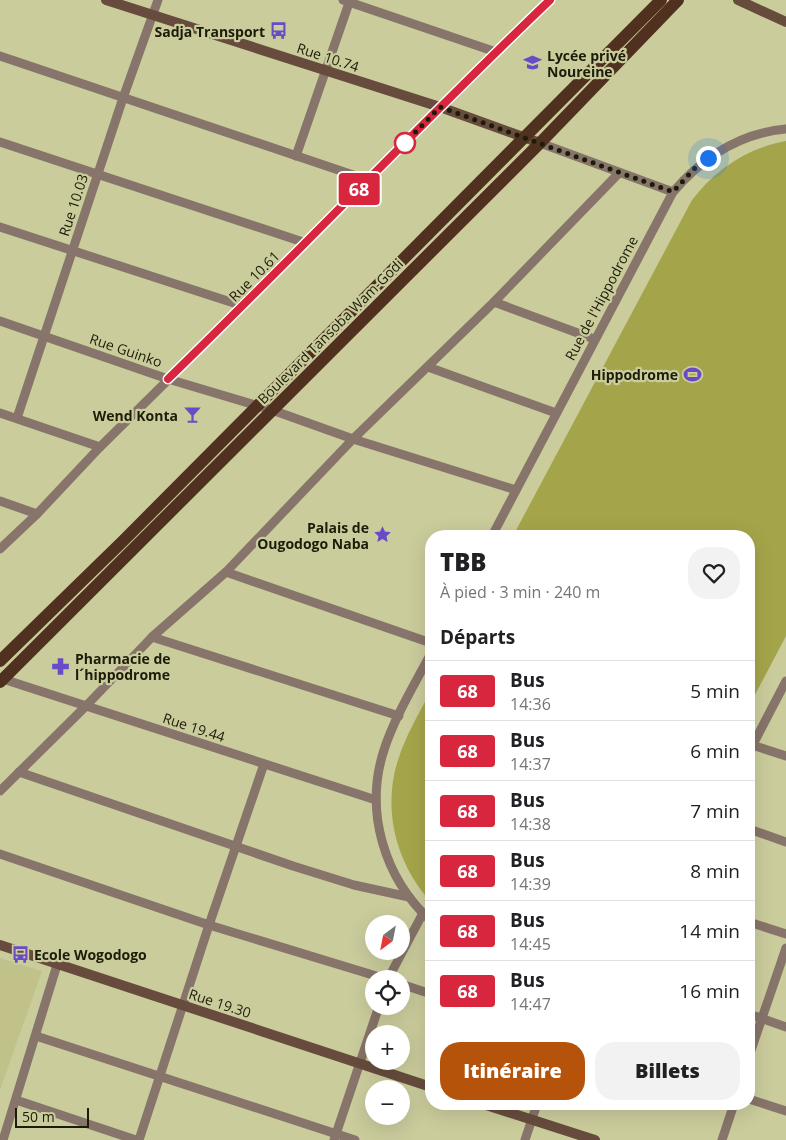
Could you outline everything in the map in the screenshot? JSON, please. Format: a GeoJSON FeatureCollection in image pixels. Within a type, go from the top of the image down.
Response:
{"type":"FeatureCollection","features":[{"type":"Feature","properties":{"kind":"main road","name":"Boulevard Tansoba Wam-Godi"},"geometry":{"type":"LineString","coordinates":[[0,661],[661,0]]}},
{"type":"Feature","properties":{"kind":"main road","name":"Boulevard Tansoba Wam-Godi"},"geometry":{"type":"LineString","coordinates":[[1,679],[540,143],[678,0]]}},
{"type":"Feature","properties":{"kind":"street","name":"Rue 10.74"},"geometry":{"type":"LineString","coordinates":[[106,0],[440,107],[540,143]]}},
{"type":"Feature","properties":{"kind":"street","name":"Rue 10.03"},"geometry":{"type":"LineString","coordinates":[[17,418],[123,98],[158,0]]}},
{"type":"Feature","properties":{"kind":"street","name":"Rue 10.61"},"geometry":{"type":"LineString","coordinates":[[0,549],[37,514],[100,447],[440,107],[550,0]]}},
{"type":"Feature","properties":{"kind":"street"},"geometry":{"type":"LineString","coordinates":[[738,0],[786,22]]}},
{"type":"Feature","properties":{"kind":"street"},"geometry":{"type":"LineString","coordinates":[[296,156],[326,72],[347,1],[496,52]]}},
{"type":"Feature","properties":{"kind":"street"},"geometry":{"type":"LineString","coordinates":[[0,56],[368,180]]}},
{"type":"Feature","properties":{"kind":"street","name":"Rue de l'Hippodrome"},"geometry":{"type":"LineString","coordinates":[[495,530],[673,192],[695,168],[722,150],[751,136],[786,129]]}},
{"type":"Feature","properties":{"kind":"street"},"geometry":{"type":"LineString","coordinates":[[0,142],[306,243]]}},
{"type":"Feature","properties":{"kind":"street"},"geometry":{"type":"LineString","coordinates":[[540,143],[673,192]]}},
{"type":"Feature","properties":{"kind":"street"},"geometry":{"type":"LineString","coordinates":[[0,791],[152,637],[226,572],[353,439],[494,302],[619,173]]}},
{"type":"Feature","properties":{"kind":"street"},"geometry":{"type":"LineString","coordinates":[[0,227],[243,306]]}},
{"type":"Feature","properties":{"kind":"street"},"geometry":{"type":"LineString","coordinates":[[494,302],[594,339]]}},
{"type":"Feature","properties":{"kind":"street","name":"Rue Guinko"},"geometry":{"type":"LineString","coordinates":[[0,321],[168,379],[272,410],[353,439],[516,490]]}},
{"type":"Feature","properties":{"kind":"street"},"geometry":{"type":"LineString","coordinates":[[428,367],[556,413]]}},
{"type":"Feature","properties":{"kind":"street"},"geometry":{"type":"LineString","coordinates":[[0,413],[100,447]]}},
{"type":"Feature","properties":{"kind":"street"},"geometry":{"type":"LineString","coordinates":[[0,501],[37,514]]}},
{"type":"Feature","properties":{"kind":"street"},"geometry":{"type":"LineString","coordinates":[[226,572],[425,641]]}},
{"type":"Feature","properties":{"kind":"street"},"geometry":{"type":"LineString","coordinates":[[152,637],[399,716]]}},
{"type":"Feature","properties":{"kind":"street"},"geometry":{"type":"LineString","coordinates":[[392,970],[423,913],[409,897],[394,874],[383,845],[376,800],[377,782],[383,750],[425,665]]}},
{"type":"Feature","properties":{"kind":"street","name":"Rue 19.44"},"geometry":{"type":"LineString","coordinates":[[1,679],[376,800]]}},
{"type":"Feature","properties":{"kind":"street"},"geometry":{"type":"LineString","coordinates":[[755,740],[786,681]]}},
{"type":"Feature","properties":{"kind":"street"},"geometry":{"type":"LineString","coordinates":[[755,749],[786,756]]}},
{"type":"Feature","properties":{"kind":"street"},"geometry":{"type":"LineString","coordinates":[[16,1100],[137,1140],[160,1077],[264,764]]}},
{"type":"Feature","properties":{"kind":"street"},"geometry":{"type":"LineString","coordinates":[[19,772],[354,885],[409,897]]}},
{"type":"Feature","properties":{"kind":"street"},"geometry":{"type":"LineString","coordinates":[[755,831],[786,842]]}},
{"type":"Feature","properties":{"kind":"street"},"geometry":{"type":"LineString","coordinates":[[0,854],[209,925],[365,972]]}},
{"type":"Feature","properties":{"kind":"street"},"geometry":{"type":"LineString","coordinates":[[755,924],[786,934]]}},
{"type":"Feature","properties":{"kind":"street","name":"Rue 19.30"},"geometry":{"type":"LineString","coordinates":[[0,945],[425,1085]]}},
{"type":"Feature","properties":{"kind":"street"},"geometry":{"type":"LineString","coordinates":[[755,1039],[786,948]]}},
{"type":"Feature","properties":{"kind":"street"},"geometry":{"type":"LineString","coordinates":[[4,1140],[57,965]]}},
{"type":"Feature","properties":{"kind":"street"},"geometry":{"type":"LineString","coordinates":[[410,987],[425,992]]}},
{"type":"Feature","properties":{"kind":"street"},"geometry":{"type":"LineString","coordinates":[[335,1137],[376,1015]]}},
{"type":"Feature","properties":{"kind":"street"},"geometry":{"type":"LineString","coordinates":[[755,1016],[786,1027]]}},
{"type":"Feature","properties":{"kind":"street"},"geometry":{"type":"LineString","coordinates":[[36,1036],[335,1137],[356,1140]]}},
{"type":"Feature","properties":{"kind":"street"},"geometry":{"type":"LineString","coordinates":[[755,1101],[786,1111]]}},
{"type":"Feature","properties":{"kind":"street"},"geometry":{"type":"LineString","coordinates":[[501,1110],[595,1140]]}},
{"type":"Feature","properties":{"kind":"street"},"geometry":{"type":"LineString","coordinates":[[525,1140],[534,1110]]}},
{"type":"Feature","properties":{"kind":"street"},"geometry":{"type":"LineString","coordinates":[[722,1140],[732,1110]]}},
{"type":"Feature","properties":{"kind":"shaded area","name":"Hippodrome"},"geometry":{"type":"Polygon","coordinates":[[[786,141],[786,636],[755,695],[755,530],[516,530],[692,200],[711,179],[733,162],[772,144],[786,141]]]}},
{"type":"Feature","properties":{"kind":"shaded area"},"geometry":{"type":"Polygon","coordinates":[[[425,702],[425,894],[409,871],[401,853],[395,835],[392,816],[393,779],[401,751],[425,702]]]}},
{"type":"Feature","properties":{"kind":"shaded area"},"geometry":{"type":"Polygon","coordinates":[[[0,958],[42,971],[0,1090],[0,958]]]}},
{"type":"Feature","properties":{"kind":"bus line","name":"68"},"geometry":{"type":"LineString","coordinates":[[168,379],[440,107],[550,0]]}},
{"type":"Feature","properties":{"kind":"place","name":"Sadja Transport"},"geometry":{"type":"Point","coordinates":[279,31]}},
{"type":"Feature","properties":{"kind":"place","name":"Lycée privé Noureine"},"geometry":{"type":"Point","coordinates":[533,63]}},
{"type":"Feature","properties":{"kind":"place","name":"Hippodrome"},"geometry":{"type":"Point","coordinates":[692,374]}},
{"type":"Feature","properties":{"kind":"place","name":"Wend Konta"},"geometry":{"type":"Point","coordinates":[192,415]}},
{"type":"Feature","properties":{"kind":"place","name":"Palais de Ougodogo Naba"},"geometry":{"type":"Point","coordinates":[383,535]}},
{"type":"Feature","properties":{"kind":"place","name":"Pharmacie de l´hippodrome"},"geometry":{"type":"Point","coordinates":[61,666]}},
{"type":"Feature","properties":{"kind":"place","name":"Ecole Wogodogo"},"geometry":{"type":"Point","coordinates":[20,954]}},
{"type":"Feature","properties":{"kind":"route"},"geometry":{"type":"LineString","coordinates":[[405,143],[440,107],[673,192],[695,168],[708,158]]}}]}
